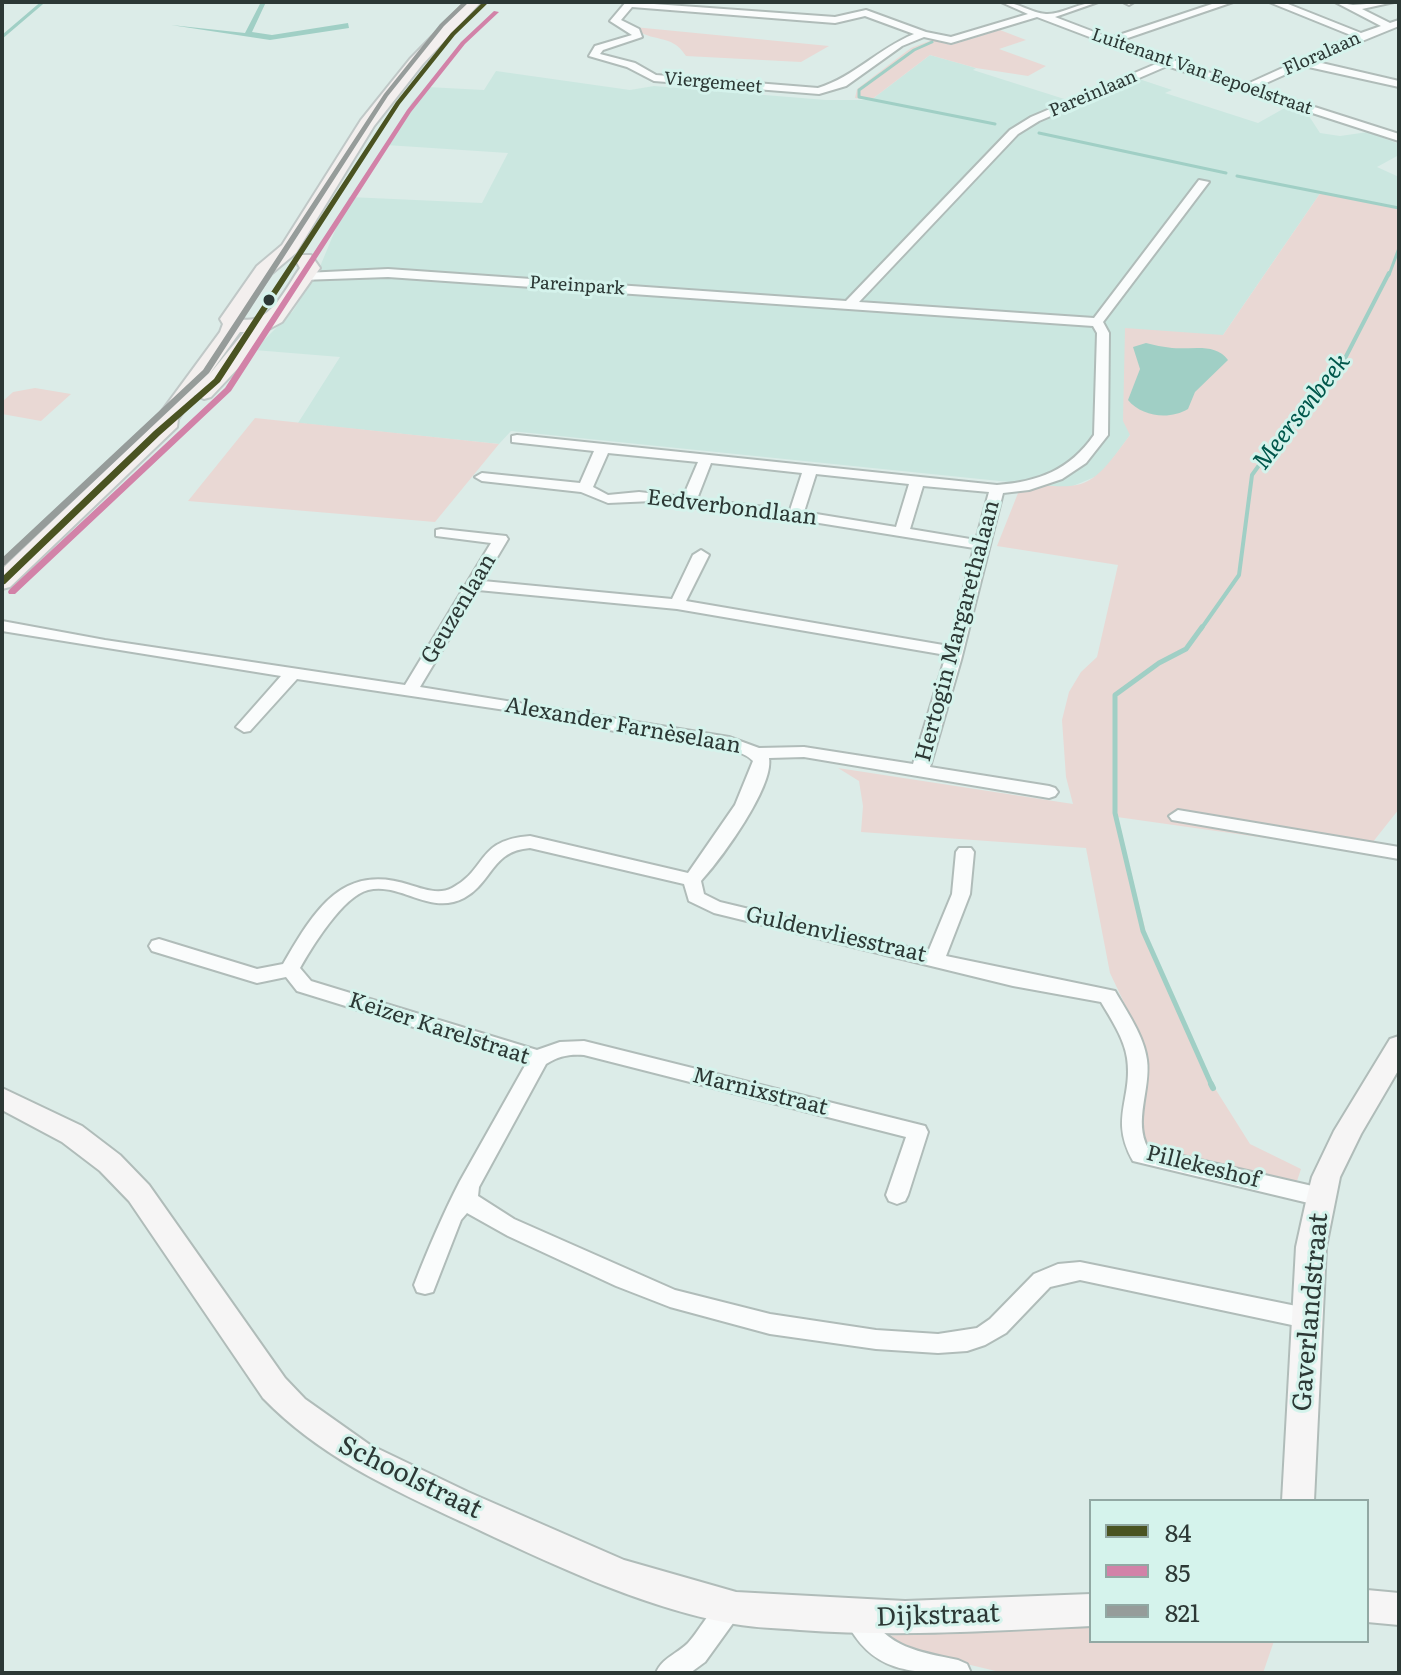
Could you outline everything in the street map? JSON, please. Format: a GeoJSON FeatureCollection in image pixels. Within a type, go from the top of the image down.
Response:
{"type":"FeatureCollection","features":[{"type":"Feature","properties":{"kind":"main road"},"geometry":{"type":"LineString","coordinates":[[233,324],[230,319],[259,276],[289,249],[367,124],[416,62],[474,2]]}},
{"type":"Feature","properties":{"kind":"main road"},"geometry":{"type":"LineString","coordinates":[[2,582],[157,433],[202,384],[235,360],[258,327],[275,318],[304,268],[331,207],[391,125],[419,80],[490,2]]}},
{"type":"Feature","properties":{"kind":"main road"},"geometry":{"type":"LineString","coordinates":[[279,259],[304,268]]}},
{"type":"Feature","properties":{"kind":"main road"},"geometry":{"type":"LineString","coordinates":[[233,324],[258,327]]}},
{"type":"Feature","properties":{"kind":"main road"},"geometry":{"type":"LineString","coordinates":[[202,384],[233,324]]}},
{"type":"Feature","properties":{"kind":"main road","name":"Gaverlandstraat"},"geometry":{"type":"LineString","coordinates":[[1298,1499],[1311,1247],[1321,1197],[1326,1177],[1348,1131],[1399,1046]]}},
{"type":"Feature","properties":{"kind":"main road","name":"Schoolstraat"},"geometry":{"type":"LineString","coordinates":[[2,1098],[72,1134],[110,1163],[139,1193],[274,1388],[297,1414],[359,1457],[468,1508],[672,1591],[731,1608],[858,1619]]}},
{"type":"Feature","properties":{"kind":"main road"},"geometry":{"type":"LineString","coordinates":[[1369,1606],[1399,1609]]}},
{"type":"Feature","properties":{"kind":"main road","name":"Dijkstraat"},"geometry":{"type":"LineString","coordinates":[[858,1619],[1089,1610]]}},
{"type":"Feature","properties":{"kind":"street","name":"Luitenant Van Eepoelstraat"},"geometry":{"type":"LineString","coordinates":[[1006,2],[1167,63],[1399,138]]}},
{"type":"Feature","properties":{"kind":"street","name":"Viergemeet"},"geometry":{"type":"LineString","coordinates":[[923,34],[898,44],[842,84],[828,89],[659,79],[631,65],[594,56],[599,48],[637,37],[636,31],[615,21],[630,3],[835,20],[866,13],[923,34],[951,40],[1093,2]]}},
{"type":"Feature","properties":{"kind":"street"},"geometry":{"type":"LineString","coordinates":[[1110,41],[1228,2]]}},
{"type":"Feature","properties":{"kind":"street"},"geometry":{"type":"LineString","coordinates":[[1274,2],[1361,36]]}},
{"type":"Feature","properties":{"kind":"street"},"geometry":{"type":"LineString","coordinates":[[1346,4],[1389,2]]}},
{"type":"Feature","properties":{"kind":"street"},"geometry":{"type":"LineString","coordinates":[[1346,4],[1394,24]]}},
{"type":"Feature","properties":{"kind":"street","name":"Floralaan"},"geometry":{"type":"LineString","coordinates":[[1246,88],[1394,24]]}},
{"type":"Feature","properties":{"kind":"street"},"geometry":{"type":"LineString","coordinates":[[1302,62],[1399,84]]}},
{"type":"Feature","properties":{"kind":"street","name":"Pareinlaan"},"geometry":{"type":"LineString","coordinates":[[849,305],[1019,128],[1167,63]]}},
{"type":"Feature","properties":{"kind":"street"},"geometry":{"type":"LineString","coordinates":[[1097,322],[1203,182]]}},
{"type":"Feature","properties":{"kind":"street","name":"Pareinpark"},"geometry":{"type":"LineString","coordinates":[[304,268],[430,272],[1097,322]]}},
{"type":"Feature","properties":{"kind":"street","name":"Hertogin Margarethalaan"},"geometry":{"type":"LineString","coordinates":[[920,771],[955,652],[997,489],[1018,488],[1066,474],[1098,440],[1103,422],[1103,333],[1097,322]]}},
{"type":"Feature","properties":{"kind":"street"},"geometry":{"type":"LineString","coordinates":[[517,439],[997,489]]}},
{"type":"Feature","properties":{"kind":"street"},"geometry":{"type":"LineString","coordinates":[[585,488],[603,448]]}},
{"type":"Feature","properties":{"kind":"street"},"geometry":{"type":"LineString","coordinates":[[689,501],[706,459]]}},
{"type":"Feature","properties":{"kind":"street"},"geometry":{"type":"LineString","coordinates":[[796,516],[810,469]]}},
{"type":"Feature","properties":{"kind":"street","name":"Eedverbondlaan"},"geometry":{"type":"LineString","coordinates":[[482,477],[585,488],[599,497],[610,499],[637,496],[689,501],[721,509],[751,508],[982,545]]}},
{"type":"Feature","properties":{"kind":"street"},"geometry":{"type":"LineString","coordinates":[[902,531],[918,480]]}},
{"type":"Feature","properties":{"kind":"street","name":"Geuzenlaan"},"geometry":{"type":"LineString","coordinates":[[410,690],[501,539],[441,533]]}},
{"type":"Feature","properties":{"kind":"street"},"geometry":{"type":"LineString","coordinates":[[677,604],[701,555]]}},
{"type":"Feature","properties":{"kind":"street"},"geometry":{"type":"LineString","coordinates":[[474,585],[677,604],[955,652]]}},
{"type":"Feature","properties":{"kind":"street","name":"Alexander Farnèselaan"},"geometry":{"type":"LineString","coordinates":[[2,626],[729,742],[757,753],[804,752],[1049,792]]}},
{"type":"Feature","properties":{"kind":"street"},"geometry":{"type":"LineString","coordinates":[[244,727],[292,674]]}},
{"type":"Feature","properties":{"kind":"street"},"geometry":{"type":"LineString","coordinates":[[159,946],[257,976],[270,976],[290,969],[296,957],[351,891],[359,886],[385,884],[426,896],[448,897],[467,887],[491,855],[516,842],[530,842],[692,880],[709,863],[757,777],[762,761],[757,753]]}},
{"type":"Feature","properties":{"kind":"street"},"geometry":{"type":"LineString","coordinates":[[1178,816],[1399,853]]}},
{"type":"Feature","properties":{"kind":"street","name":"Guldenvliesstraat"},"geometry":{"type":"LineString","coordinates":[[692,880],[696,897],[714,907],[934,961],[961,894],[965,852]]}},
{"type":"Feature","properties":{"kind":"street","name":"Pillekeshof"},"geometry":{"type":"LineString","coordinates":[[934,961],[1108,996],[1137,1055],[1131,1131],[1134,1147],[1141,1155],[1321,1197]]}},
{"type":"Feature","properties":{"kind":"street","name":"Keizer Karelstraat"},"geometry":{"type":"LineString","coordinates":[[290,969],[298,982],[312,989],[539,1059],[474,1173],[467,1198],[452,1216],[425,1285]]}},
{"type":"Feature","properties":{"kind":"street","name":"Marnixstraat"},"geometry":{"type":"LineString","coordinates":[[539,1059],[564,1048],[584,1048],[918,1132],[897,1195]]}},
{"type":"Feature","properties":{"kind":"street"},"geometry":{"type":"LineString","coordinates":[[467,1198],[485,1214],[647,1290],[723,1313],[828,1334],[884,1341],[968,1341],[987,1334],[1004,1320],[1036,1282],[1064,1271],[1080,1271],[1306,1318]]}},
{"type":"Feature","properties":{"kind":"street"},"geometry":{"type":"LineString","coordinates":[[669,1673],[696,1653],[731,1608]]}},
{"type":"Feature","properties":{"kind":"street","name":"Dijkstraat"},"geometry":{"type":"LineString","coordinates":[[858,1619],[864,1636],[892,1657],[958,1673]]}},
{"type":"Feature","properties":{"kind":"shaded area"},"geometry":{"type":"Polygon","coordinates":[[[261,2],[266,2],[252,32],[272,35],[348,23],[349,28],[270,40],[171,25],[245,33],[261,2]]]}},
{"type":"Feature","properties":{"kind":"shaded area"},"geometry":{"type":"Polygon","coordinates":[[[634,27],[829,46],[801,62],[686,56],[674,44],[634,27]]]}},
{"type":"Feature","properties":{"kind":"shaded area"},"geometry":{"type":"Polygon","coordinates":[[[1000,30],[1026,40],[999,49],[1046,66],[1028,76],[976,68],[930,55],[871,100],[855,98],[857,89],[911,48],[932,40],[951,45],[1000,30]]]}},
{"type":"Feature","properties":{"kind":"shaded area"},"geometry":{"type":"Polygon","coordinates":[[[930,55],[1080,104],[1139,79],[1172,90],[1165,93],[1258,123],[1290,105],[1305,110],[1320,133],[1340,136],[1368,132],[1399,144],[1399,155],[1377,167],[1399,177],[1399,207],[1321,192],[1223,335],[1130,435],[1102,474],[1068,488],[511,431],[499,444],[298,423],[340,357],[254,350],[293,311],[319,269],[349,197],[482,203],[508,153],[386,145],[412,102],[427,87],[484,90],[496,71],[630,90],[654,86],[826,100],[871,100],[930,55]]]}},
{"type":"Feature","properties":{"kind":"shaded area"},"geometry":{"type":"Polygon","coordinates":[[[1321,192],[1399,208],[1399,809],[1365,852],[1117,817],[1147,936],[1216,1090],[1250,1144],[1301,1169],[1297,1181],[1160,1153],[1142,1137],[1145,1047],[1110,973],[1086,848],[861,832],[863,806],[859,781],[838,768],[1073,804],[1066,777],[1062,720],[1069,692],[1081,672],[1097,657],[1118,565],[997,546],[1022,483],[1075,485],[1096,476],[1130,435],[1123,421],[1125,328],[1223,335],[1321,192]]]}},
{"type":"Feature","properties":{"kind":"shaded area"},"geometry":{"type":"Polygon","coordinates":[[[1146,343],[1172,348],[1210,349],[1223,354],[1228,360],[1195,392],[1188,409],[1173,415],[1156,415],[1141,410],[1128,400],[1140,369],[1133,347],[1146,343]]]}},
{"type":"Feature","properties":{"kind":"shaded area"},"geometry":{"type":"Polygon","coordinates":[[[35,388],[71,394],[41,421],[2,414],[2,402],[13,392],[35,388]]]}},
{"type":"Feature","properties":{"kind":"shaded area"},"geometry":{"type":"Polygon","coordinates":[[[255,418],[499,444],[435,522],[188,501],[255,418]]]}},
{"type":"Feature","properties":{"kind":"shaded area"},"geometry":{"type":"Polygon","coordinates":[[[1089,1627],[1089,1643],[1273,1643],[1263,1673],[1004,1673],[913,1654],[879,1636],[1089,1627]]]}},
{"type":"Feature","properties":{"kind":"waterway"},"geometry":{"type":"LineString","coordinates":[[2,37],[43,2]]}},
{"type":"Feature","properties":{"kind":"waterway"},"geometry":{"type":"LineString","coordinates":[[932,42],[914,50],[859,90],[859,97],[995,124]]}},
{"type":"Feature","properties":{"kind":"waterway"},"geometry":{"type":"LineString","coordinates":[[1039,133],[1226,173]]}},
{"type":"Feature","properties":{"kind":"waterway"},"geometry":{"type":"LineString","coordinates":[[1237,176],[1399,208]]}},
{"type":"Feature","properties":{"kind":"waterway","name":"Meersenbeek"},"geometry":{"type":"LineString","coordinates":[[1389,275],[1399,248]]}},
{"type":"Feature","properties":{"kind":"waterway","name":"Meersenbeek"},"geometry":{"type":"LineString","coordinates":[[1201,629],[1239,575],[1252,475],[1288,425],[1339,370],[1389,273]]}},
{"type":"Feature","properties":{"kind":"waterway","name":"Meersenbeek"},"geometry":{"type":"LineString","coordinates":[[1202,627],[1186,649],[1159,663],[1115,695],[1115,813],[1143,931],[1212,1086]]}},
{"type":"Feature","properties":{"kind":"transit line","name":"821"},"geometry":{"type":"LineString","coordinates":[[2,563],[206,371],[386,95],[442,25],[466,2]]}},
{"type":"Feature","properties":{"kind":"transit line","name":"84"},"geometry":{"type":"LineString","coordinates":[[2,582],[157,433],[217,380],[398,103],[453,34],[486,2]]}},
{"type":"Feature","properties":{"kind":"transit line","name":"85"},"geometry":{"type":"LineString","coordinates":[[12,592],[228,389],[409,111],[463,43],[496,12]]}}]}
